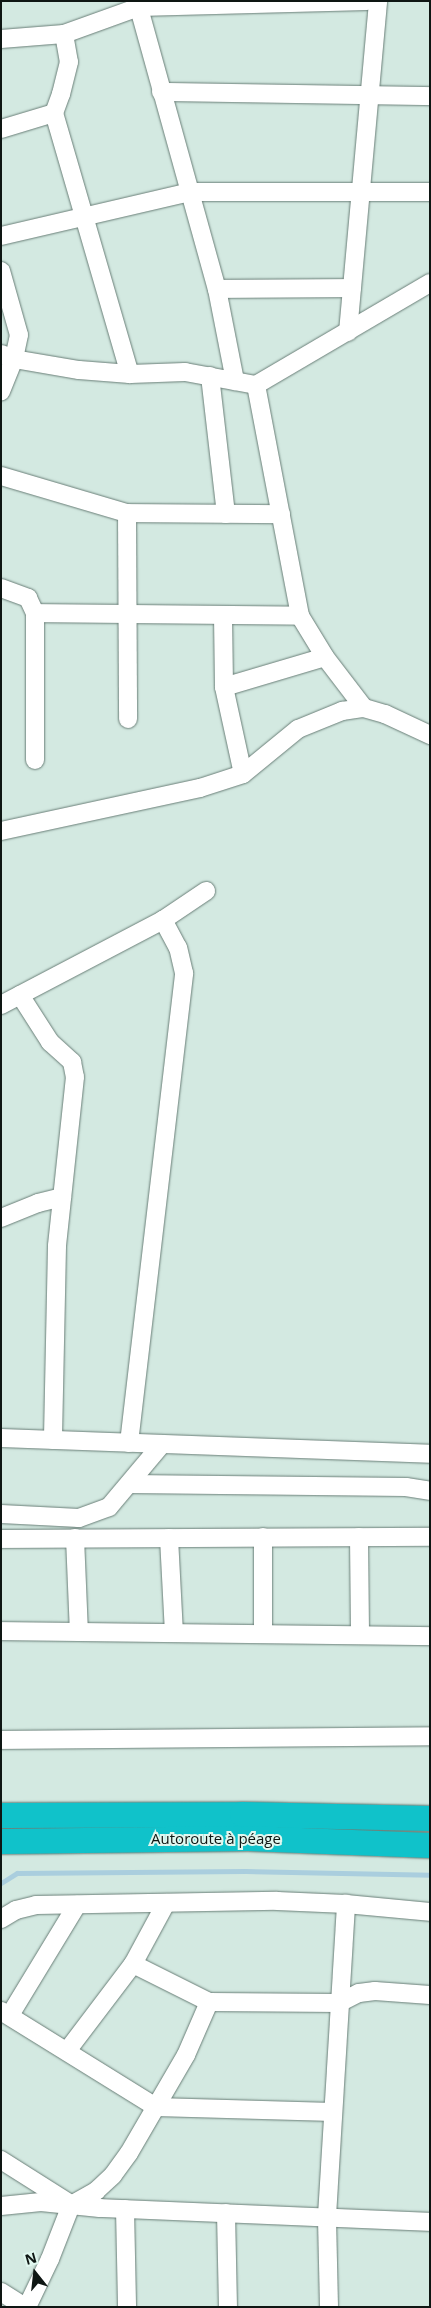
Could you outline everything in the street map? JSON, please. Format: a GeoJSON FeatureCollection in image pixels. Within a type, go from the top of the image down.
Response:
{"type":"FeatureCollection","features":[{"type":"Feature","properties":{"kind":"highway"},"geometry":{"type":"LineString","coordinates":[[1,1815],[242,1814],[430,1818]]}},
{"type":"Feature","properties":{"kind":"highway","name":"Autoroute à péage"},"geometry":{"type":"LineString","coordinates":[[1,1841],[248,1838],[430,1845]]}},
{"type":"Feature","properties":{"kind":"street"},"geometry":{"type":"LineString","coordinates":[[1,39],[64,34],[138,4],[367,1]]}},
{"type":"Feature","properties":{"kind":"street"},"geometry":{"type":"LineString","coordinates":[[348,332],[378,1]]}},
{"type":"Feature","properties":{"kind":"street"},"geometry":{"type":"LineString","coordinates":[[138,4],[217,289],[235,381]]}},
{"type":"Feature","properties":{"kind":"street"},"geometry":{"type":"LineString","coordinates":[[64,34],[69,62],[54,113],[130,374]]}},
{"type":"Feature","properties":{"kind":"street"},"geometry":{"type":"LineString","coordinates":[[161,92],[430,96]]}},
{"type":"Feature","properties":{"kind":"street"},"geometry":{"type":"LineString","coordinates":[[1,129],[54,113]]}},
{"type":"Feature","properties":{"kind":"street"},"geometry":{"type":"LineString","coordinates":[[1,236],[190,192],[360,194],[430,192]]}},
{"type":"Feature","properties":{"kind":"street"},"geometry":{"type":"LineString","coordinates":[[1,271],[16,317],[19,335],[8,356],[1,392]]}},
{"type":"Feature","properties":{"kind":"street"},"geometry":{"type":"LineString","coordinates":[[8,356],[79,370],[130,374],[185,372],[256,385],[430,283]]}},
{"type":"Feature","properties":{"kind":"street"},"geometry":{"type":"LineString","coordinates":[[217,289],[352,288]]}},
{"type":"Feature","properties":{"kind":"street"},"geometry":{"type":"LineString","coordinates":[[210,376],[226,514]]}},
{"type":"Feature","properties":{"kind":"street"},"geometry":{"type":"LineString","coordinates":[[256,385],[300,616],[325,657],[364,708]]}},
{"type":"Feature","properties":{"kind":"street"},"geometry":{"type":"LineString","coordinates":[[1,476],[127,513],[281,514]]}},
{"type":"Feature","properties":{"kind":"street"},"geometry":{"type":"LineString","coordinates":[[127,513],[128,719]]}},
{"type":"Feature","properties":{"kind":"street"},"geometry":{"type":"LineString","coordinates":[[1,588],[28,598],[35,613],[35,760]]}},
{"type":"Feature","properties":{"kind":"street"},"geometry":{"type":"LineString","coordinates":[[35,613],[300,616]]}},
{"type":"Feature","properties":{"kind":"street"},"geometry":{"type":"LineString","coordinates":[[223,615],[224,687],[243,774]]}},
{"type":"Feature","properties":{"kind":"street"},"geometry":{"type":"LineString","coordinates":[[224,687],[325,657]]}},
{"type":"Feature","properties":{"kind":"street"},"geometry":{"type":"LineString","coordinates":[[1,830],[200,788],[243,774],[298,729],[342,711],[364,708],[385,714],[430,735]]}},
{"type":"Feature","properties":{"kind":"street"},"geometry":{"type":"LineString","coordinates":[[1,1005],[163,920],[206,891]]}},
{"type":"Feature","properties":{"kind":"street"},"geometry":{"type":"LineString","coordinates":[[129,1443],[184,973],[178,948],[163,920]]}},
{"type":"Feature","properties":{"kind":"street"},"geometry":{"type":"LineString","coordinates":[[20,995],[50,1042],[72,1062],[75,1076],[57,1246],[53,1440]]}},
{"type":"Feature","properties":{"kind":"street"},"geometry":{"type":"LineString","coordinates":[[1,1218],[38,1202],[62,1196]]}},
{"type":"Feature","properties":{"kind":"street"},"geometry":{"type":"LineString","coordinates":[[1,1438],[430,1454]]}},
{"type":"Feature","properties":{"kind":"street"},"geometry":{"type":"LineString","coordinates":[[1,1514],[79,1518],[109,1507],[162,1444]]}},
{"type":"Feature","properties":{"kind":"street"},"geometry":{"type":"LineString","coordinates":[[129,1484],[406,1487],[430,1491]]}},
{"type":"Feature","properties":{"kind":"street"},"geometry":{"type":"LineString","coordinates":[[1,1539],[430,1536]]}},
{"type":"Feature","properties":{"kind":"street"},"geometry":{"type":"LineString","coordinates":[[359,1537],[360,1635]]}},
{"type":"Feature","properties":{"kind":"street"},"geometry":{"type":"LineString","coordinates":[[75,1538],[79,1632]]}},
{"type":"Feature","properties":{"kind":"street"},"geometry":{"type":"LineString","coordinates":[[169,1538],[174,1633]]}},
{"type":"Feature","properties":{"kind":"street"},"geometry":{"type":"LineString","coordinates":[[263,1538],[263,1634]]}},
{"type":"Feature","properties":{"kind":"street"},"geometry":{"type":"LineString","coordinates":[[1,1631],[430,1636]]}},
{"type":"Feature","properties":{"kind":"street"},"geometry":{"type":"LineString","coordinates":[[1,1740],[430,1736]]}},
{"type":"Feature","properties":{"kind":"street"},"geometry":{"type":"LineString","coordinates":[[1,1919],[16,1910],[36,1905],[277,1901],[346,1904],[430,1912]]}},
{"type":"Feature","properties":{"kind":"street"},"geometry":{"type":"LineString","coordinates":[[67,2051],[134,1964],[166,1903]]}},
{"type":"Feature","properties":{"kind":"street"},"geometry":{"type":"LineString","coordinates":[[329,2307],[327,2216],[346,1904]]}},
{"type":"Feature","properties":{"kind":"street"},"geometry":{"type":"LineString","coordinates":[[77,1905],[5,2013],[156,2106],[333,2112]]}},
{"type":"Feature","properties":{"kind":"street"},"geometry":{"type":"LineString","coordinates":[[134,1964],[209,2002],[339,2003],[359,1993],[375,1991],[430,1996]]}},
{"type":"Feature","properties":{"kind":"street"},"geometry":{"type":"LineString","coordinates":[[1,2292],[26,2307],[50,2259],[71,2205],[96,2191],[113,2175],[129,2152],[186,2055],[209,2002]]}},
{"type":"Feature","properties":{"kind":"street"},"geometry":{"type":"LineString","coordinates":[[1,2160],[71,2205]]}},
{"type":"Feature","properties":{"kind":"street"},"geometry":{"type":"LineString","coordinates":[[1,2206],[41,2202],[125,2209],[327,2216],[430,2222]]}},
{"type":"Feature","properties":{"kind":"street"},"geometry":{"type":"LineString","coordinates":[[125,2209],[127,2307]]}},
{"type":"Feature","properties":{"kind":"street"},"geometry":{"type":"LineString","coordinates":[[226,2212],[228,2307]]}},
{"type":"Feature","properties":{"kind":"waterway"},"geometry":{"type":"LineString","coordinates":[[1,1883],[17,1873],[245,1871],[430,1875]]}}]}
